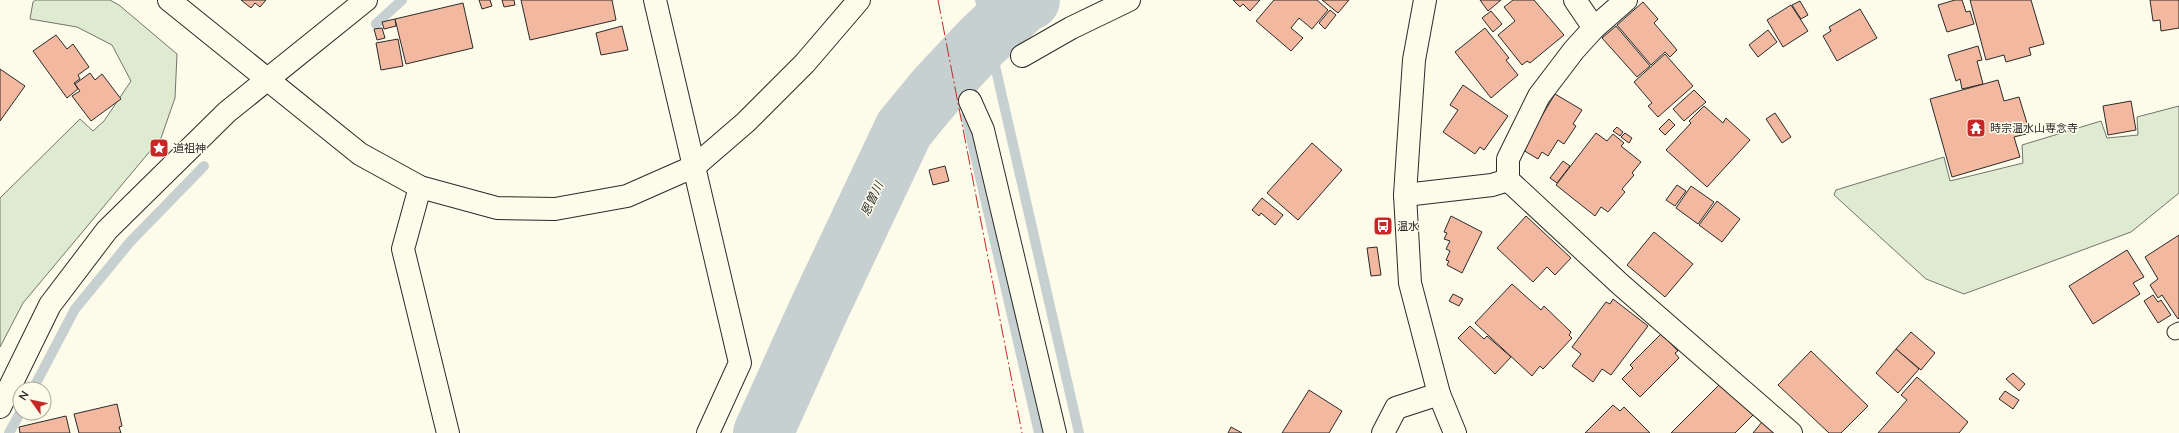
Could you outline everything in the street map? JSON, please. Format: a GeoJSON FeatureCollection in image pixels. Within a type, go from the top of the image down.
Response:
{"type":"FeatureCollection","features":[{"type":"Feature","properties":{"kind":"street"},"geometry":{"type":"LineString","coordinates":[[170,0],[266,80],[360,154],[420,187],[497,208],[555,209],[626,196],[695,166],[746,122],[806,62],[859,0]]}},
{"type":"Feature","properties":{"kind":"street"},"geometry":{"type":"LineString","coordinates":[[0,407],[50,305],[107,230],[189,148],[266,80],[366,0]]}},
{"type":"Feature","properties":{"kind":"street"},"geometry":{"type":"LineString","coordinates":[[655,0],[740,363],[708,433]]}},
{"type":"Feature","properties":{"kind":"street"},"geometry":{"type":"LineString","coordinates":[[1022,56],[1071,28],[1129,0]]}},
{"type":"Feature","properties":{"kind":"street"},"geometry":{"type":"LineString","coordinates":[[1425,0],[1414,60],[1405,195],[1410,283],[1439,394],[1455,433]]}},
{"type":"Feature","properties":{"kind":"street"},"geometry":{"type":"LineString","coordinates":[[1575,0],[1594,28]]}},
{"type":"Feature","properties":{"kind":"street"},"geometry":{"type":"LineString","coordinates":[[1626,0],[1594,28],[1574,50],[1539,96],[1508,159],[1508,180],[1620,284],[1791,433]]}},
{"type":"Feature","properties":{"kind":"street"},"geometry":{"type":"LineString","coordinates":[[970,101],[983,130],[1055,433]]}},
{"type":"Feature","properties":{"kind":"street"},"geometry":{"type":"LineString","coordinates":[[1405,195],[1492,185],[1508,180]]}},
{"type":"Feature","properties":{"kind":"street"},"geometry":{"type":"LineString","coordinates":[[420,187],[403,249],[448,433]]}},
{"type":"Feature","properties":{"kind":"street"},"geometry":{"type":"LineString","coordinates":[[1383,433],[1396,408],[1439,394]]}},
{"type":"Feature","properties":{"kind":"green space"},"geometry":{"type":"Polygon","coordinates":[[[36,0],[110,0],[119,5],[177,54],[175,98],[161,138],[23,303],[0,347],[0,198],[80,119],[93,131],[104,121],[131,81],[112,45],[77,27],[30,19],[33,2],[36,0]]]}},
{"type":"Feature","properties":{"kind":"green space"},"geometry":{"type":"Polygon","coordinates":[[[2179,106],[2179,193],[2131,232],[1964,294],[1926,279],[1834,195],[1836,190],[1944,157],[1950,181],[2023,163],[2022,145],[2101,121],[2107,138],[2138,135],[2137,117],[2179,106]]]}},
{"type":"Feature","properties":{"kind":"building"},"geometry":{"type":"Polygon","coordinates":[[[241,0],[266,0],[260,7],[255,3],[251,8],[241,0]]]}},
{"type":"Feature","properties":{"kind":"building"},"geometry":{"type":"Polygon","coordinates":[[[479,0],[490,0],[492,6],[482,9],[479,0]]]}},
{"type":"Feature","properties":{"kind":"building"},"geometry":{"type":"Polygon","coordinates":[[[502,0],[514,0],[515,5],[504,7],[502,0]]]}},
{"type":"Feature","properties":{"kind":"building"},"geometry":{"type":"Polygon","coordinates":[[[521,0],[612,0],[616,20],[530,40],[521,0]]]}},
{"type":"Feature","properties":{"kind":"building"},"geometry":{"type":"Polygon","coordinates":[[[1233,0],[1260,0],[1250,11],[1243,4],[1240,7],[1233,0]]]}},
{"type":"Feature","properties":{"kind":"building"},"geometry":{"type":"Polygon","coordinates":[[[1274,0],[1317,0],[1328,10],[1312,29],[1299,18],[1291,28],[1303,38],[1291,51],[1256,21],[1274,0]]]}},
{"type":"Feature","properties":{"kind":"building"},"geometry":{"type":"Polygon","coordinates":[[[1322,0],[1349,0],[1338,13],[1322,0]]]}},
{"type":"Feature","properties":{"kind":"building"},"geometry":{"type":"Polygon","coordinates":[[[1480,0],[1501,0],[1488,11],[1480,0]]]}},
{"type":"Feature","properties":{"kind":"building"},"geometry":{"type":"Polygon","coordinates":[[[1513,0],[1534,0],[1564,35],[1530,63],[1527,61],[1522,65],[1498,35],[1515,21],[1504,7],[1513,0]]]}},
{"type":"Feature","properties":{"kind":"building"},"geometry":{"type":"Polygon","coordinates":[[[1955,0],[1962,0],[1966,12],[1970,11],[1974,24],[1947,32],[1938,5],[1955,0]]]}},
{"type":"Feature","properties":{"kind":"building"},"geometry":{"type":"Polygon","coordinates":[[[1970,0],[2031,0],[2044,44],[2029,48],[2031,55],[2006,62],[2004,55],[1986,60],[1970,0]]]}},
{"type":"Feature","properties":{"kind":"building"},"geometry":{"type":"Polygon","coordinates":[[[2150,0],[2179,0],[2179,28],[2161,31],[2160,20],[2153,21],[2150,0]]]}},
{"type":"Feature","properties":{"kind":"building"},"geometry":{"type":"Polygon","coordinates":[[[1800,1],[1808,15],[1801,19],[1792,5],[1800,1]]]}},
{"type":"Feature","properties":{"kind":"building"},"geometry":{"type":"Polygon","coordinates":[[[1643,2],[1658,19],[1654,23],[1677,50],[1670,57],[1665,52],[1651,65],[1617,25],[1643,2]]]}},
{"type":"Feature","properties":{"kind":"building"},"geometry":{"type":"Polygon","coordinates":[[[463,3],[473,48],[406,64],[395,19],[463,3]]]}},
{"type":"Feature","properties":{"kind":"building"},"geometry":{"type":"Polygon","coordinates":[[[1791,5],[1808,31],[1783,47],[1767,20],[1791,5]]]}},
{"type":"Feature","properties":{"kind":"building"},"geometry":{"type":"Polygon","coordinates":[[[1860,9],[1877,38],[1837,61],[1823,36],[1831,31],[1829,27],[1860,9]]]}},
{"type":"Feature","properties":{"kind":"building"},"geometry":{"type":"Polygon","coordinates":[[[1330,10],[1336,15],[1325,29],[1319,23],[1330,10]]]}},
{"type":"Feature","properties":{"kind":"building"},"geometry":{"type":"Polygon","coordinates":[[[1491,11],[1502,24],[1493,32],[1482,18],[1491,11]]]}},
{"type":"Feature","properties":{"kind":"building"},"geometry":{"type":"Polygon","coordinates":[[[395,19],[396,26],[384,29],[382,22],[395,19]]]}},
{"type":"Feature","properties":{"kind":"building"},"geometry":{"type":"Polygon","coordinates":[[[622,26],[628,50],[601,55],[596,33],[622,26]]]}},
{"type":"Feature","properties":{"kind":"building"},"geometry":{"type":"Polygon","coordinates":[[[1616,26],[1650,66],[1637,77],[1602,38],[1616,26]]]}},
{"type":"Feature","properties":{"kind":"building"},"geometry":{"type":"Polygon","coordinates":[[[382,28],[385,38],[377,40],[374,29],[382,28]]]}},
{"type":"Feature","properties":{"kind":"building"},"geometry":{"type":"Polygon","coordinates":[[[1485,28],[1509,58],[1506,60],[1518,75],[1491,98],[1455,52],[1485,28]]]}},
{"type":"Feature","properties":{"kind":"building"},"geometry":{"type":"Polygon","coordinates":[[[1768,30],[1777,42],[1758,57],[1749,45],[1768,30]]]}},
{"type":"Feature","properties":{"kind":"building"},"geometry":{"type":"Polygon","coordinates":[[[56,35],[67,49],[73,44],[89,67],[78,75],[80,79],[74,83],[78,89],[67,98],[33,51],[56,35]]]}},
{"type":"Feature","properties":{"kind":"building"},"geometry":{"type":"Polygon","coordinates":[[[398,39],[403,66],[381,70],[376,43],[398,39]]]}},
{"type":"Feature","properties":{"kind":"building"},"geometry":{"type":"Polygon","coordinates":[[[1978,46],[1982,60],[1977,61],[1983,84],[1962,89],[1960,79],[1956,81],[1948,55],[1978,46]]]}},
{"type":"Feature","properties":{"kind":"building"},"geometry":{"type":"Polygon","coordinates":[[[1665,54],[1693,86],[1658,117],[1648,106],[1652,103],[1634,82],[1665,54]]]}},
{"type":"Feature","properties":{"kind":"building"},"geometry":{"type":"Polygon","coordinates":[[[0,69],[25,86],[0,121],[0,69]]]}},
{"type":"Feature","properties":{"kind":"building"},"geometry":{"type":"Polygon","coordinates":[[[90,73],[95,80],[102,74],[121,99],[91,121],[72,96],[80,91],[75,84],[90,73]]]}},
{"type":"Feature","properties":{"kind":"building"},"geometry":{"type":"Polygon","coordinates":[[[1998,80],[2004,101],[2019,97],[2030,133],[2014,137],[2020,157],[1952,177],[1930,99],[1998,80]]]}},
{"type":"Feature","properties":{"kind":"building"},"geometry":{"type":"Polygon","coordinates":[[[1463,85],[1508,116],[1484,150],[1480,147],[1475,154],[1443,132],[1458,110],[1450,105],[1463,85]]]}},
{"type":"Feature","properties":{"kind":"building"},"geometry":{"type":"Polygon","coordinates":[[[1694,90],[1706,102],[1684,121],[1673,109],[1694,90]]]}},
{"type":"Feature","properties":{"kind":"building"},"geometry":{"type":"Polygon","coordinates":[[[1555,94],[1582,110],[1573,124],[1576,126],[1564,144],[1558,140],[1548,156],[1542,152],[1538,159],[1523,150],[1526,142],[1555,94]]]}},
{"type":"Feature","properties":{"kind":"building"},"geometry":{"type":"Polygon","coordinates":[[[2131,101],[2136,130],[2108,135],[2103,106],[2131,101]]]}},
{"type":"Feature","properties":{"kind":"building"},"geometry":{"type":"Polygon","coordinates":[[[1704,106],[1723,123],[1726,118],[1750,140],[1707,187],[1666,150],[1691,123],[1689,121],[1704,106]]]}},
{"type":"Feature","properties":{"kind":"building"},"geometry":{"type":"Polygon","coordinates":[[[1775,113],[1791,137],[1782,143],[1766,119],[1775,113]]]}},
{"type":"Feature","properties":{"kind":"building"},"geometry":{"type":"Polygon","coordinates":[[[1669,119],[1675,125],[1665,135],[1659,129],[1669,119]]]}},
{"type":"Feature","properties":{"kind":"building"},"geometry":{"type":"Polygon","coordinates":[[[1617,127],[1623,132],[1620,136],[1613,131],[1617,127]]]}},
{"type":"Feature","properties":{"kind":"building"},"geometry":{"type":"Polygon","coordinates":[[[1596,133],[1607,141],[1613,134],[1624,143],[1621,146],[1641,162],[1632,173],[1634,175],[1622,189],[1625,192],[1608,212],[1601,207],[1595,216],[1556,185],[1596,133]]]}},
{"type":"Feature","properties":{"kind":"building"},"geometry":{"type":"Polygon","coordinates":[[[1625,133],[1632,138],[1629,143],[1621,137],[1625,133]]]}},
{"type":"Feature","properties":{"kind":"building"},"geometry":{"type":"Polygon","coordinates":[[[1312,143],[1342,170],[1298,220],[1267,193],[1312,143]]]}},
{"type":"Feature","properties":{"kind":"building"},"geometry":{"type":"Polygon","coordinates":[[[1563,161],[1570,166],[1557,183],[1550,178],[1563,161]]]}},
{"type":"Feature","properties":{"kind":"building"},"geometry":{"type":"Polygon","coordinates":[[[945,166],[949,181],[933,185],[929,170],[945,166]]]}},
{"type":"Feature","properties":{"kind":"building"},"geometry":{"type":"Polygon","coordinates":[[[1677,185],[1686,191],[1675,206],[1666,200],[1677,185]]]}},
{"type":"Feature","properties":{"kind":"building"},"geometry":{"type":"Polygon","coordinates":[[[1691,186],[1714,202],[1698,224],[1676,208],[1691,186]]]}},
{"type":"Feature","properties":{"kind":"building"},"geometry":{"type":"Polygon","coordinates":[[[1262,198],[1283,215],[1275,225],[1261,213],[1259,216],[1252,210],[1262,198]]]}},
{"type":"Feature","properties":{"kind":"building"},"geometry":{"type":"Polygon","coordinates":[[[1717,201],[1740,219],[1722,242],[1699,225],[1717,201]]]}},
{"type":"Feature","properties":{"kind":"building"},"geometry":{"type":"Polygon","coordinates":[[[1451,216],[1482,232],[1462,273],[1447,265],[1449,261],[1446,260],[1450,251],[1446,249],[1450,241],[1444,239],[1447,233],[1444,232],[1451,216]]]}},
{"type":"Feature","properties":{"kind":"building"},"geometry":{"type":"Polygon","coordinates":[[[1526,216],[1571,258],[1555,275],[1547,267],[1533,282],[1497,248],[1526,216]]]}},
{"type":"Feature","properties":{"kind":"building"},"geometry":{"type":"Polygon","coordinates":[[[1654,232],[1693,264],[1665,297],[1627,265],[1654,232]]]}},
{"type":"Feature","properties":{"kind":"building"},"geometry":{"type":"Polygon","coordinates":[[[2179,235],[2178,319],[2162,295],[2158,298],[2150,285],[2158,279],[2145,257],[2179,235]]]}},
{"type":"Feature","properties":{"kind":"building"},"geometry":{"type":"Polygon","coordinates":[[[1377,247],[1381,275],[1371,276],[1367,248],[1377,247]]]}},
{"type":"Feature","properties":{"kind":"building"},"geometry":{"type":"Polygon","coordinates":[[[2127,250],[2144,277],[2133,283],[2140,294],[2093,324],[2069,286],[2127,250]]]}},
{"type":"Feature","properties":{"kind":"building"},"geometry":{"type":"Polygon","coordinates":[[[1512,284],[1541,310],[1544,306],[1571,332],[1569,335],[1572,338],[1543,369],[1540,366],[1532,376],[1475,323],[1512,284]]]}},
{"type":"Feature","properties":{"kind":"building"},"geometry":{"type":"Polygon","coordinates":[[[1453,294],[1463,299],[1459,306],[1449,301],[1453,294]]]}},
{"type":"Feature","properties":{"kind":"building"},"geometry":{"type":"Polygon","coordinates":[[[2153,295],[2158,302],[2161,300],[2171,315],[2158,323],[2144,301],[2153,295]]]}},
{"type":"Feature","properties":{"kind":"building"},"geometry":{"type":"Polygon","coordinates":[[[1613,299],[1648,326],[1611,375],[1602,369],[1593,382],[1572,366],[1581,354],[1572,347],[1606,302],[1610,304],[1613,299]]]}},
{"type":"Feature","properties":{"kind":"building"},"geometry":{"type":"Polygon","coordinates":[[[1470,326],[1484,339],[1487,336],[1511,357],[1495,374],[1458,338],[1470,326]]]}},
{"type":"Feature","properties":{"kind":"building"},"geometry":{"type":"Polygon","coordinates":[[[1911,332],[1935,353],[1921,370],[1896,349],[1911,332]]]}},
{"type":"Feature","properties":{"kind":"building"},"geometry":{"type":"Polygon","coordinates":[[[1661,334],[1678,351],[1675,353],[1679,358],[1640,397],[1622,379],[1633,368],[1630,365],[1661,334]]]}},
{"type":"Feature","properties":{"kind":"building"},"geometry":{"type":"Polygon","coordinates":[[[1896,349],[1919,369],[1898,393],[1876,373],[1896,349]]]}},
{"type":"Feature","properties":{"kind":"building"},"geometry":{"type":"Polygon","coordinates":[[[1811,351],[1868,406],[1841,433],[1829,433],[1778,385],[1811,351]]]}},
{"type":"Feature","properties":{"kind":"building"},"geometry":{"type":"Polygon","coordinates":[[[2013,373],[2025,384],[2019,391],[2006,379],[2013,373]]]}},
{"type":"Feature","properties":{"kind":"building"},"geometry":{"type":"Polygon","coordinates":[[[1917,377],[1968,422],[1959,433],[1878,433],[1907,400],[1901,395],[1917,377]]]}},
{"type":"Feature","properties":{"kind":"building"},"geometry":{"type":"Polygon","coordinates":[[[1721,383],[1753,415],[1735,433],[1671,433],[1721,383]]]}},
{"type":"Feature","properties":{"kind":"building"},"geometry":{"type":"Polygon","coordinates":[[[1309,390],[1342,411],[1329,433],[1282,433],[1309,390]]]}},
{"type":"Feature","properties":{"kind":"building"},"geometry":{"type":"Polygon","coordinates":[[[2005,391],[2019,400],[2013,409],[1999,399],[2005,391]]]}},
{"type":"Feature","properties":{"kind":"building"},"geometry":{"type":"Polygon","coordinates":[[[117,404],[122,426],[119,427],[121,433],[79,433],[74,414],[117,404]]]}},
{"type":"Feature","properties":{"kind":"building"},"geometry":{"type":"Polygon","coordinates":[[[1613,405],[1620,411],[1624,407],[1650,433],[1585,433],[1613,405]]]}},
{"type":"Feature","properties":{"kind":"building"},"geometry":{"type":"Polygon","coordinates":[[[66,416],[70,433],[20,433],[19,427],[45,421],[52,421],[52,419],[66,416]]]}},
{"type":"Feature","properties":{"kind":"building"},"geometry":{"type":"Polygon","coordinates":[[[1762,422],[1775,433],[1753,433],[1762,422]]]}},
{"type":"Feature","properties":{"kind":"building"},"geometry":{"type":"Polygon","coordinates":[[[1231,427],[1242,433],[1228,433],[1231,427]]]}},
{"type":"Feature","properties":{"kind":"waterway"},"geometry":{"type":"LineString","coordinates":[[376,24],[402,0]]}},
{"type":"Feature","properties":{"kind":"waterway"},"geometry":{"type":"LineString","coordinates":[[980,0],[1079,433]]}},
{"type":"Feature","properties":{"kind":"waterway","name":"恩曽川"},"geometry":{"type":"LineString","coordinates":[[763,433],[819,309],[904,129],[937,89],[982,41],[1023,3],[1030,0]]}},
{"type":"Feature","properties":{"kind":"waterway"},"geometry":{"type":"LineString","coordinates":[[942,84],[954,100]]}},
{"type":"Feature","properties":{"kind":"waterway"},"geometry":{"type":"LineString","coordinates":[[966,116],[1039,433]]}},
{"type":"Feature","properties":{"kind":"waterway"},"geometry":{"type":"LineString","coordinates":[[37,381],[75,309],[130,242],[204,166]]}},
{"type":"Feature","properties":{"kind":"waterway"},"geometry":{"type":"LineString","coordinates":[[9,433],[16,421]]}},
{"type":"Feature","properties":{"kind":"power"},"geometry":{"type":"LineString","coordinates":[[938,0],[1022,433]]}},
{"type":"Feature","properties":{"kind":"place","name":"時宗温水山専念寺"},"geometry":{"type":"Point","coordinates":[1976,128]}},
{"type":"Feature","properties":{"kind":"place","name":"道祖神"},"geometry":{"type":"Point","coordinates":[159,148]}},
{"type":"Feature","properties":{"kind":"place","name":"温水"},"geometry":{"type":"Point","coordinates":[1383,226]}}]}
